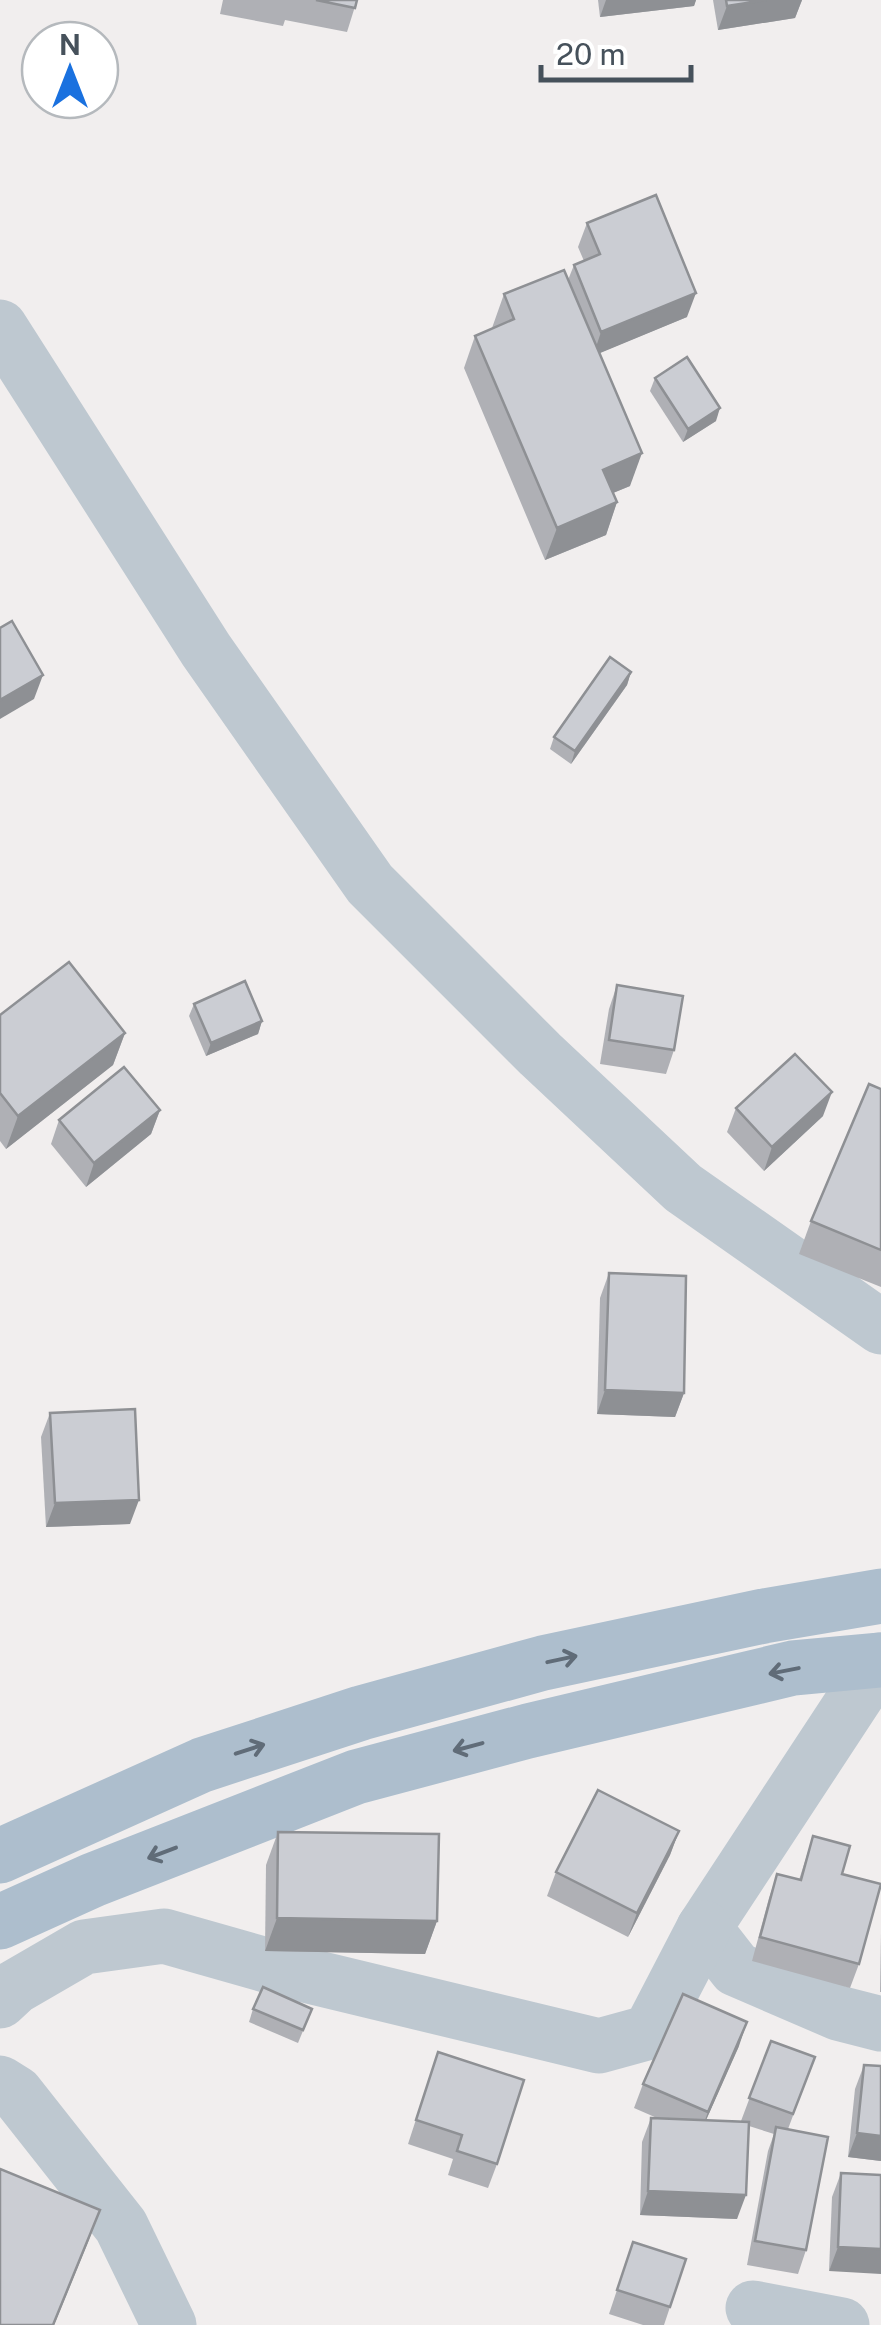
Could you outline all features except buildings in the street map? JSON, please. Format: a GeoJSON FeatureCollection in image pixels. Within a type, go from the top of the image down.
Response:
{"type":"FeatureCollection","features":[{"type":"Feature","properties":{"kind":"main road"},"geometry":{"type":"LineString","coordinates":[[0,1856],[202,1766],[361,1713],[543,1663],[764,1616],[881,1596]]}},
{"type":"Feature","properties":{"kind":"main road"},"geometry":{"type":"LineString","coordinates":[[0,1922],[93,1880],[356,1777],[528,1731],[793,1668],[881,1660]]}},
{"type":"Feature","properties":{"kind":"street"},"geometry":{"type":"LineString","coordinates":[[0,327],[206,650],[370,884],[540,1054],[682,1188],[881,1327]]}},
{"type":"Feature","properties":{"kind":"street"},"geometry":{"type":"LineString","coordinates":[[0,2001],[15,1987],[84,1947],[164,1936],[280,1969],[599,2046],[650,2032],[704,1928],[881,1660]]}},
{"type":"Feature","properties":{"kind":"street"},"geometry":{"type":"LineString","coordinates":[[704,1928],[736,1969],[838,2014],[881,2024]]}},
{"type":"Feature","properties":{"kind":"street"},"geometry":{"type":"LineString","coordinates":[[5,2101],[121,2226],[169,2325]]}},
{"type":"Feature","properties":{"kind":"street"},"geometry":{"type":"LineString","coordinates":[[753,2308],[842,2325]]}}]}
